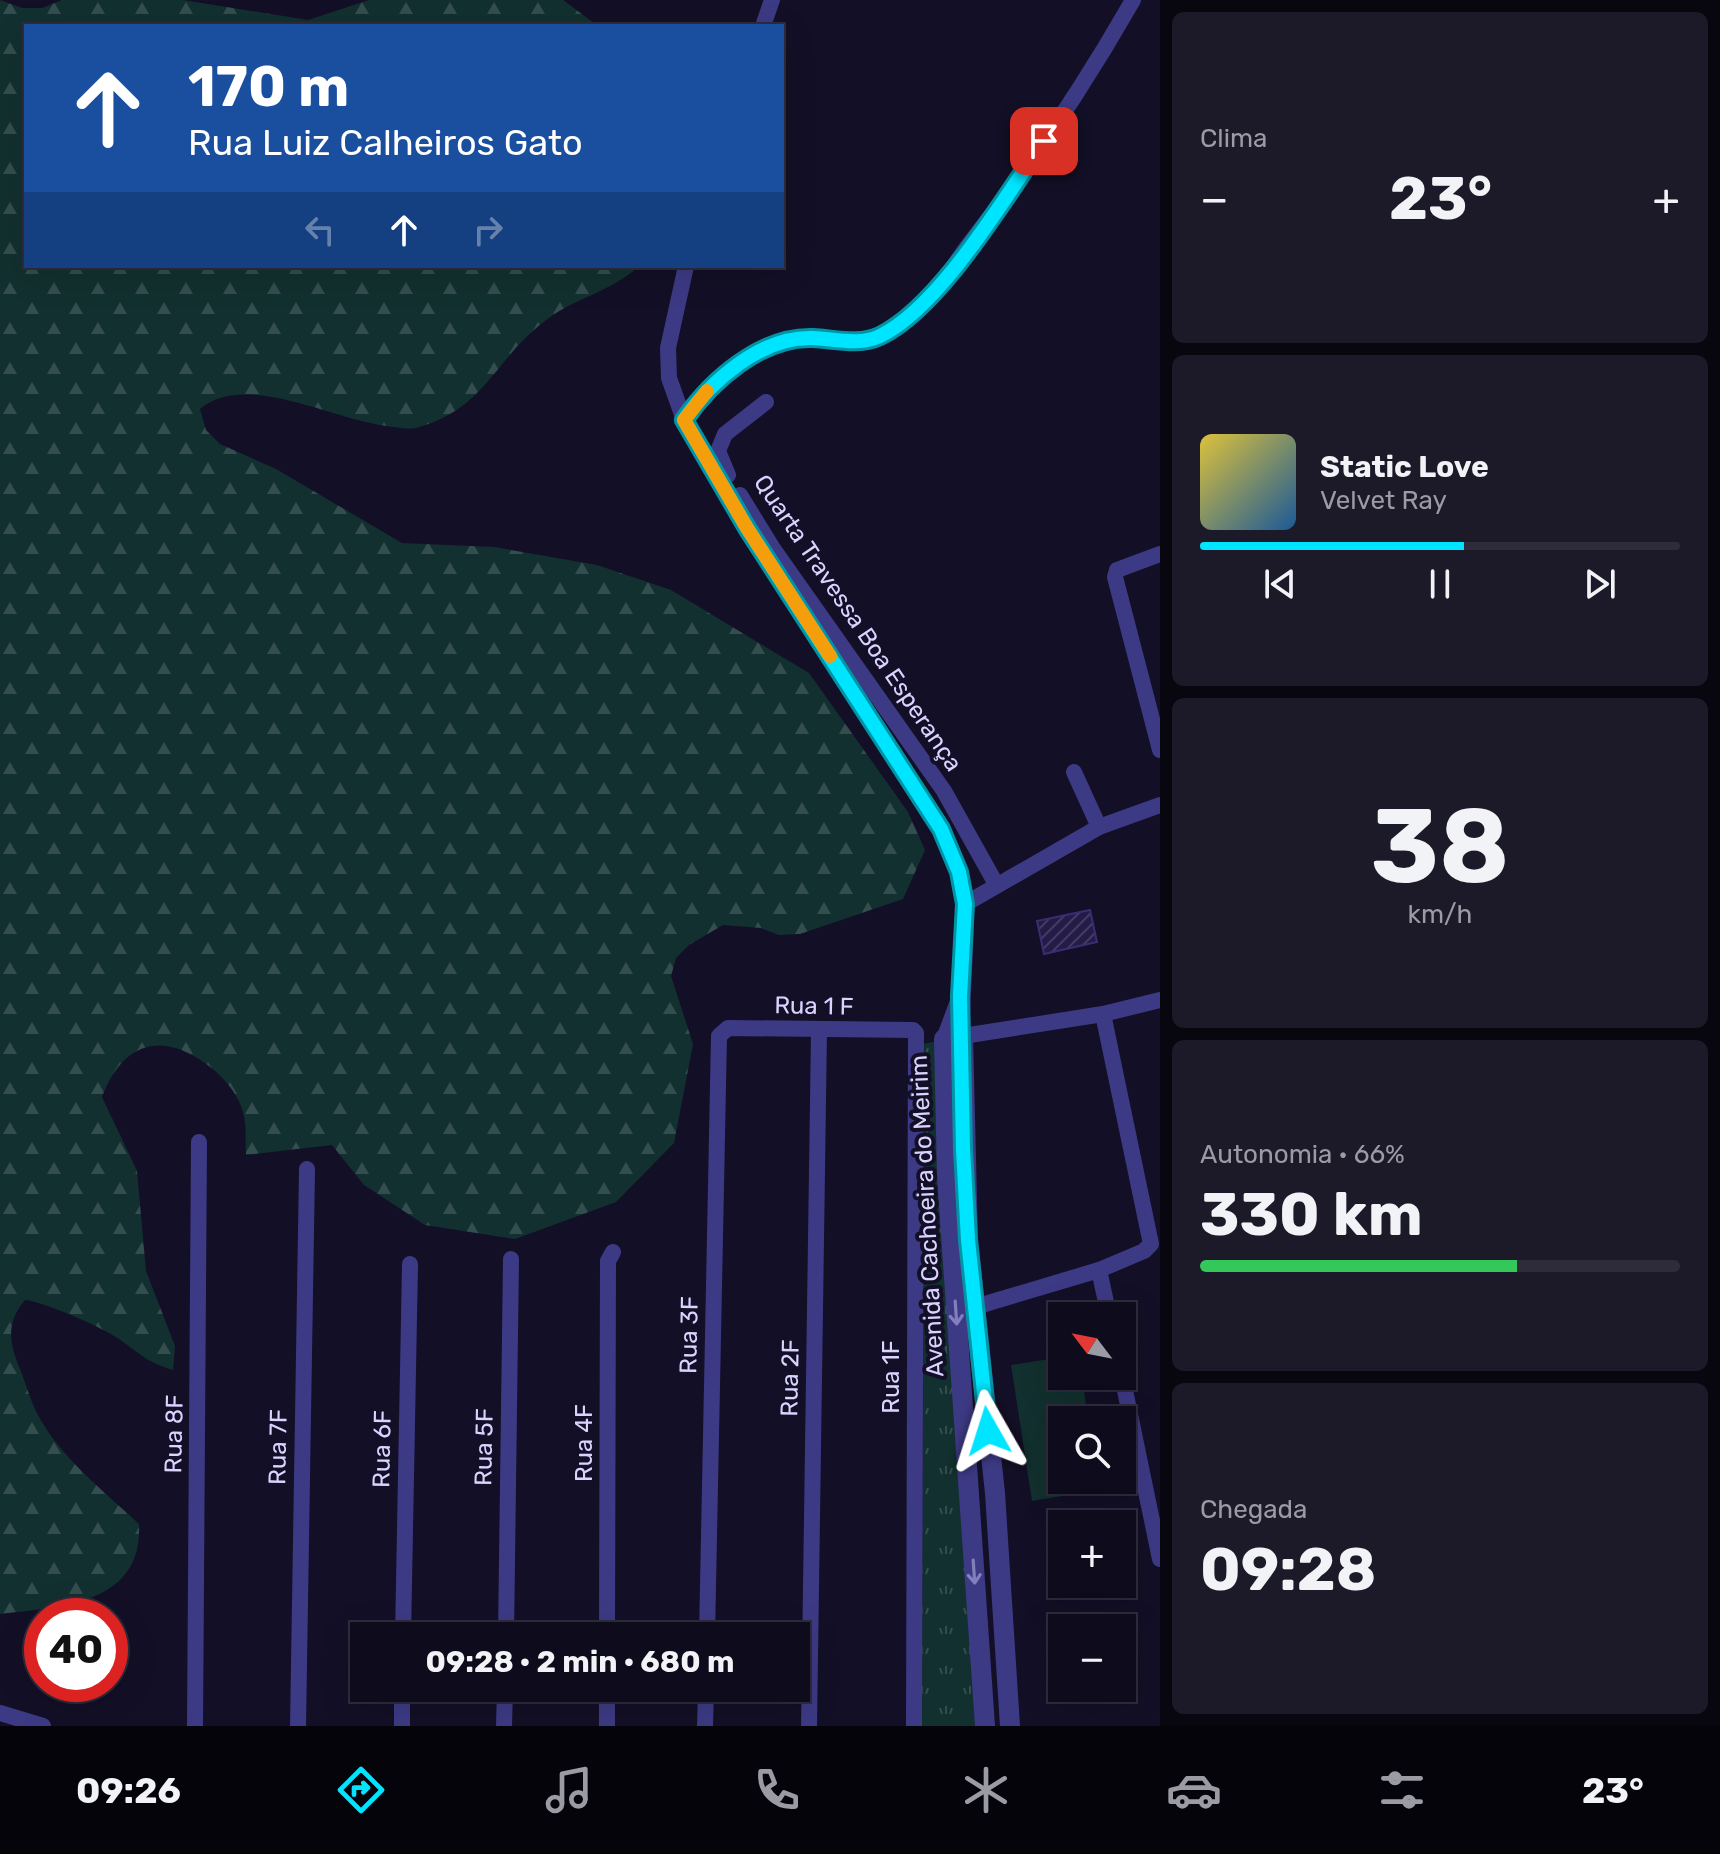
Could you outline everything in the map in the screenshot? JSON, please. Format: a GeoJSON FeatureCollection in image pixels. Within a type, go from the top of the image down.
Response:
{"type":"FeatureCollection","features":[{"type":"Feature","properties":{"kind":"street"},"geometry":{"type":"LineString","coordinates":[[764,24],[772,0]]}},
{"type":"Feature","properties":{"kind":"street"},"geometry":{"type":"LineString","coordinates":[[684,420],[700,397],[725,374],[768,348],[813,338],[838,342],[878,337],[914,314],[1004,199],[1094,69],[1133,0]]}},
{"type":"Feature","properties":{"kind":"street"},"geometry":{"type":"LineString","coordinates":[[686,268],[668,348],[669,378],[684,420],[747,528],[941,829],[959,872],[965,904],[960,996],[954,1038],[1103,1014],[1160,1000]]}},
{"type":"Feature","properties":{"kind":"street","name":"Quarta Travessa Boa Esperança"},"geometry":{"type":"LineString","coordinates":[[766,402],[725,434],[718,451],[719,460],[772,547],[944,791],[996,884]]}},
{"type":"Feature","properties":{"kind":"street"},"geometry":{"type":"LineString","coordinates":[[1160,554],[1117,570],[1115,577],[1160,750]]}},
{"type":"Feature","properties":{"kind":"street"},"geometry":{"type":"LineString","coordinates":[[1074,772],[1099,827]]}},
{"type":"Feature","properties":{"kind":"street"},"geometry":{"type":"LineString","coordinates":[[965,904],[1099,827],[1160,805]]}},
{"type":"Feature","properties":{"kind":"street"},"geometry":{"type":"LineString","coordinates":[[975,1307],[1099,1270],[1144,1251],[1151,1244],[1155,1231],[1103,1014]]}},
{"type":"Feature","properties":{"kind":"street","name":"Rua 1 F"},"geometry":{"type":"LineString","coordinates":[[719,1036],[728,1028],[913,1030]]}},
{"type":"Feature","properties":{"kind":"street","name":"Rua 1F"},"geometry":{"type":"LineString","coordinates":[[913,1030],[916,1033],[914,1726]]}},
{"type":"Feature","properties":{"kind":"street","name":"Rua 2F"},"geometry":{"type":"LineString","coordinates":[[809,1726],[819,1031]]}},
{"type":"Feature","properties":{"kind":"street","name":"Rua 3F"},"geometry":{"type":"LineString","coordinates":[[707,1622],[719,1036]]}},
{"type":"Feature","properties":{"kind":"street","name":"Avenida Cachoeira do Meirim"},"geometry":{"type":"LineString","coordinates":[[954,1038],[975,1307],[995,1493],[1010,1726]]}},
{"type":"Feature","properties":{"kind":"street","name":"Avenida Cachoeira do Meirim"},"geometry":{"type":"LineString","coordinates":[[954,1038],[947,1176],[985,1726]]}},
{"type":"Feature","properties":{"kind":"street","name":"Rua 8F"},"geometry":{"type":"LineString","coordinates":[[195,1726],[199,1142]]}},
{"type":"Feature","properties":{"kind":"street","name":"Rua 7F"},"geometry":{"type":"LineString","coordinates":[[298,1726],[307,1169]]}},
{"type":"Feature","properties":{"kind":"street","name":"Rua 4F"},"geometry":{"type":"LineString","coordinates":[[607,1622],[608,1261],[613,1252]]}},
{"type":"Feature","properties":{"kind":"street","name":"Rua 5F"},"geometry":{"type":"LineString","coordinates":[[506,1622],[511,1259]]}},
{"type":"Feature","properties":{"kind":"street","name":"Rua 6F"},"geometry":{"type":"LineString","coordinates":[[403,1622],[410,1264]]}},
{"type":"Feature","properties":{"kind":"street"},"geometry":{"type":"LineString","coordinates":[[1099,1270],[1106,1302]]}},
{"type":"Feature","properties":{"kind":"street"},"geometry":{"type":"LineString","coordinates":[[1125,1390],[1160,1559]]}},
{"type":"Feature","properties":{"kind":"street"},"geometry":{"type":"LineString","coordinates":[[402,1702],[402,1726]]}},
{"type":"Feature","properties":{"kind":"street"},"geometry":{"type":"LineString","coordinates":[[504,1726],[505,1702]]}},
{"type":"Feature","properties":{"kind":"street"},"geometry":{"type":"LineString","coordinates":[[607,1702],[607,1726]]}},
{"type":"Feature","properties":{"kind":"street"},"geometry":{"type":"LineString","coordinates":[[705,1726],[706,1702]]}},
{"type":"Feature","properties":{"kind":"street"},"geometry":{"type":"LineString","coordinates":[[0,1713],[43,1726]]}},
{"type":"Feature","properties":{"kind":"green space"},"geometry":{"type":"Polygon","coordinates":[[[0,0],[22,8],[42,8],[62,0],[183,0],[308,20],[369,0],[563,0],[595,24],[24,24],[24,268],[637,268],[545,321],[513,351],[474,396],[440,420],[416,428],[401,428],[364,422],[289,401],[240,395],[219,399],[200,409],[206,430],[220,444],[276,469],[402,543],[494,547],[597,565],[671,590],[809,673],[908,812],[925,850],[903,899],[800,934],[779,935],[761,928],[723,925],[689,945],[676,958],[671,976],[693,1044],[674,1143],[616,1202],[515,1239],[425,1225],[364,1185],[332,1145],[246,1155],[241,1105],[217,1073],[189,1053],[173,1047],[144,1048],[132,1054],[110,1079],[102,1097],[137,1171],[146,1271],[175,1346],[173,1370],[150,1361],[100,1328],[58,1310],[25,1300],[18,1309],[12,1327],[12,1345],[38,1415],[71,1460],[139,1524],[137,1551],[127,1571],[113,1586],[91,1598],[24,1598],[24,1611],[0,1614],[0,0]]]}},
{"type":"Feature","properties":{"kind":"green space"},"geometry":{"type":"Polygon","coordinates":[[[936,1041],[983,1726],[922,1726],[924,1044],[936,1041]]]}},
{"type":"Feature","properties":{"kind":"green space"},"geometry":{"type":"Polygon","coordinates":[[[1048,1359],[1048,1390],[1084,1390],[1086,1406],[1048,1406],[1048,1494],[1075,1494],[1032,1501],[1011,1365],[1048,1359]]]}},
{"type":"Feature","properties":{"kind":"building"},"geometry":{"type":"Polygon","coordinates":[[[1090,910],[1097,942],[1044,954],[1037,921],[1090,910]]]}},
{"type":"Feature","properties":{"kind":"slow traffic"},"geometry":{"type":"LineString","coordinates":[[707,391],[684,420],[747,528],[830,656]]}},
{"type":"Feature","properties":{"kind":"route"},"geometry":{"type":"LineString","coordinates":[[988,1431],[968,1240],[963,1149],[960,996],[965,904],[959,872],[941,829],[747,528],[684,420],[700,397],[725,374],[768,348],[813,338],[838,342],[878,337],[914,314],[995,212],[1044,141]]}}]}
